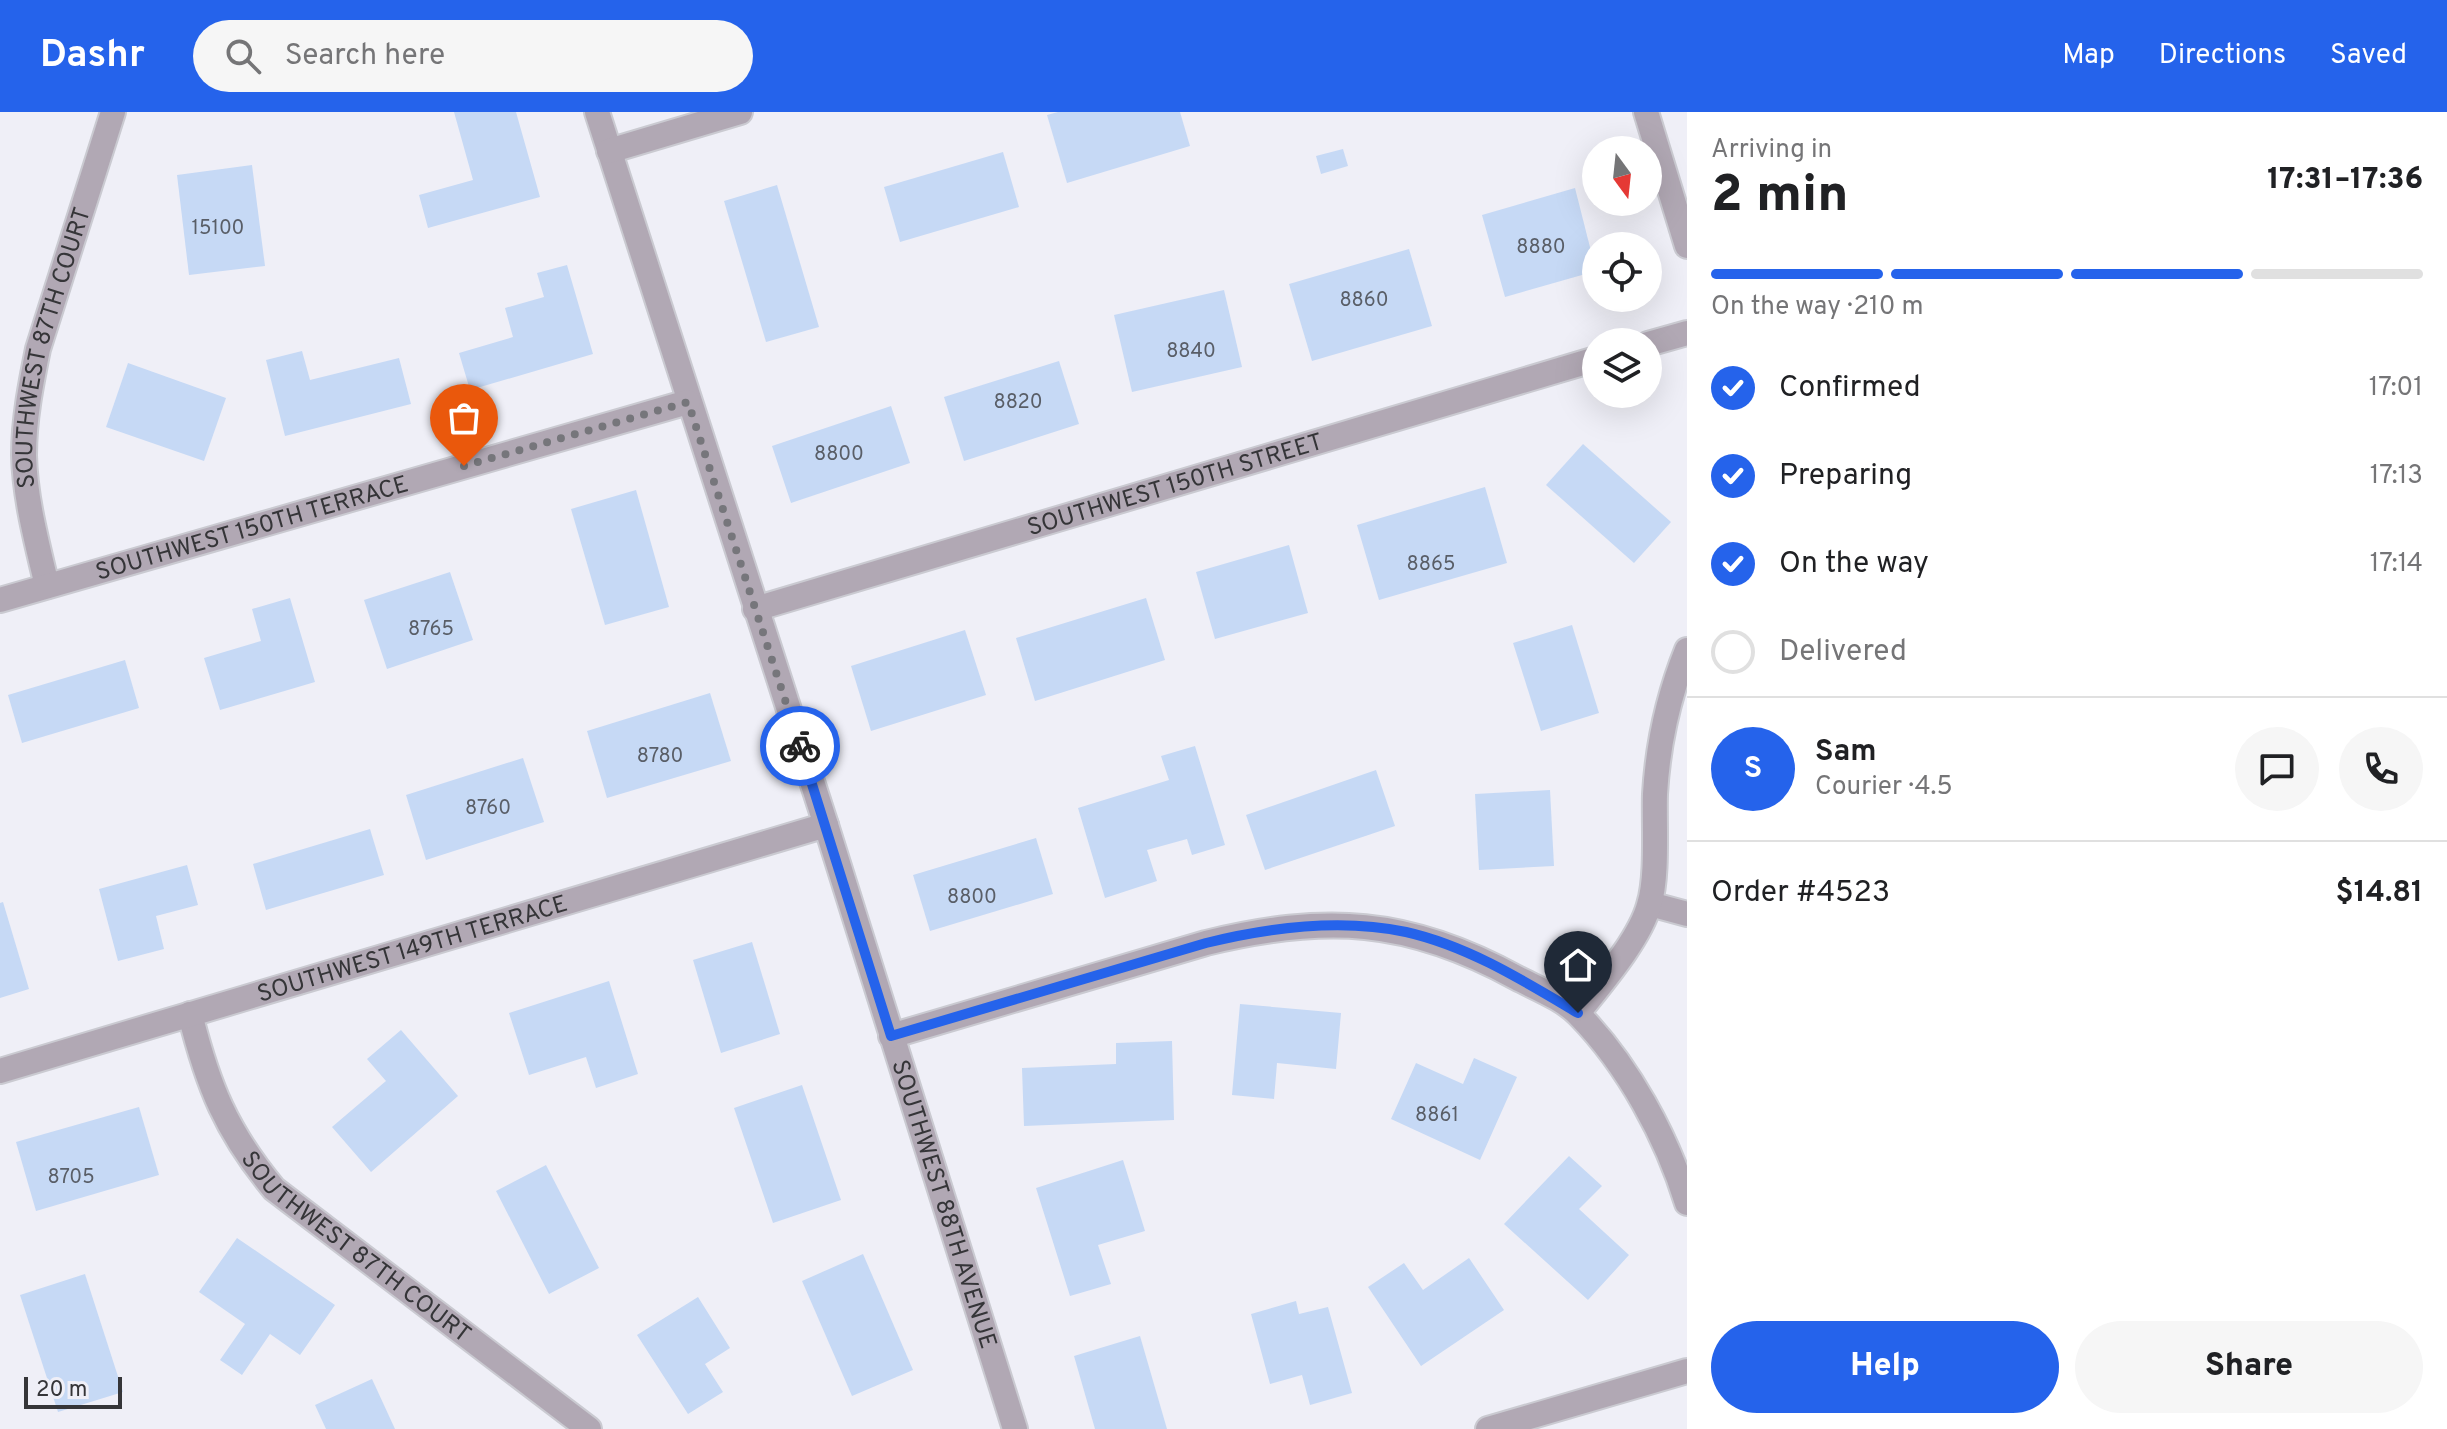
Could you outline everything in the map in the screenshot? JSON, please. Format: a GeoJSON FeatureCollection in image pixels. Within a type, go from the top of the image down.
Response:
{"type":"FeatureCollection","features":[{"type":"Feature","properties":{"kind":"street","name":"SOUTHWEST 87TH COURT"},"geometry":{"type":"LineString","coordinates":[[47,586],[24,456],[30,387],[38,349],[113,112]]}},
{"type":"Feature","properties":{"kind":"street","name":"SOUTHWEST 88TH AVENUE"},"geometry":{"type":"LineString","coordinates":[[597,112],[826,825],[1015,1429]]}},
{"type":"Feature","properties":{"kind":"street"},"geometry":{"type":"LineString","coordinates":[[609,151],[740,112]]}},
{"type":"Feature","properties":{"kind":"street"},"geometry":{"type":"LineString","coordinates":[[1650,113],[1687,246]]}},
{"type":"Feature","properties":{"kind":"street"},"geometry":{"type":"LineString","coordinates":[[1662,340],[1687,333]]}},
{"type":"Feature","properties":{"kind":"street","name":"SOUTHWEST 150TH STREET"},"geometry":{"type":"LineString","coordinates":[[755,609],[1582,363]]}},
{"type":"Feature","properties":{"kind":"street","name":"SOUTHWEST 150TH TERRACE"},"geometry":{"type":"LineString","coordinates":[[0,600],[688,402]]}},
{"type":"Feature","properties":{"kind":"street"},"geometry":{"type":"LineString","coordinates":[[1578,1013],[1638,930],[1650,904],[1655,791],[1662,728],[1674,681],[1687,650]]}},
{"type":"Feature","properties":{"kind":"street","name":"SOUTHWEST 149TH TERRACE"},"geometry":{"type":"LineString","coordinates":[[0,1071],[826,825]]}},
{"type":"Feature","properties":{"kind":"street"},"geometry":{"type":"LineString","coordinates":[[1650,904],[1687,914]]}},
{"type":"Feature","properties":{"kind":"street"},"geometry":{"type":"LineString","coordinates":[[891,1036],[1258,930],[1361,926],[1407,932],[1493,965],[1578,1013],[1625,1073],[1650,1113],[1687,1203]]}},
{"type":"Feature","properties":{"kind":"street","name":"SOUTHWEST 87TH COURT"},"geometry":{"type":"LineString","coordinates":[[190,1014],[203,1068],[217,1102],[250,1159],[274,1189],[589,1429]]}},
{"type":"Feature","properties":{"kind":"street"},"geometry":{"type":"LineString","coordinates":[[1488,1429],[1687,1371]]}},
{"type":"Feature","properties":{"kind":"building"},"geometry":{"type":"Polygon","coordinates":[[[454,112],[516,112],[540,197],[428,228],[419,195],[473,180],[454,112]]]}},
{"type":"Feature","properties":{"kind":"building"},"geometry":{"type":"Polygon","coordinates":[[[1058,112],[1180,112],[1190,146],[1067,183],[1047,115],[1058,112]]]}},
{"type":"Feature","properties":{"kind":"building"},"geometry":{"type":"Polygon","coordinates":[[[1343,149],[1348,166],[1321,174],[1316,156],[1343,149]]]}},
{"type":"Feature","properties":{"kind":"building"},"geometry":{"type":"Polygon","coordinates":[[[1003,152],[1019,207],[900,242],[884,187],[1003,152]]]}},
{"type":"Feature","properties":{"kind":"building"},"geometry":{"type":"Polygon","coordinates":[[[252,165],[265,266],[189,275],[177,175],[252,165]]]}},
{"type":"Feature","properties":{"kind":"building"},"geometry":{"type":"Polygon","coordinates":[[[777,185],[819,327],[766,342],[724,201],[777,185]]]}},
{"type":"Feature","properties":{"kind":"building"},"geometry":{"type":"Polygon","coordinates":[[[1575,188],[1586,232],[1582,232],[1582,275],[1505,297],[1482,215],[1575,188]]]}},
{"type":"Feature","properties":{"kind":"building"},"geometry":{"type":"Polygon","coordinates":[[[1409,249],[1432,326],[1312,361],[1289,284],[1409,249]]]}},
{"type":"Feature","properties":{"kind":"building"},"geometry":{"type":"Polygon","coordinates":[[[567,265],[593,354],[470,390],[459,353],[513,337],[505,308],[544,297],[537,273],[567,265]]]}},
{"type":"Feature","properties":{"kind":"building"},"geometry":{"type":"Polygon","coordinates":[[[1224,290],[1242,367],[1132,392],[1114,315],[1224,290]]]}},
{"type":"Feature","properties":{"kind":"building"},"geometry":{"type":"Polygon","coordinates":[[[302,351],[310,380],[399,358],[411,404],[285,436],[266,360],[302,351]]]}},
{"type":"Feature","properties":{"kind":"building"},"geometry":{"type":"Polygon","coordinates":[[[1059,361],[1079,424],[964,461],[944,397],[1059,361]]]}},
{"type":"Feature","properties":{"kind":"building"},"geometry":{"type":"Polygon","coordinates":[[[128,363],[226,398],[204,461],[106,427],[128,363]]]}},
{"type":"Feature","properties":{"kind":"building"},"geometry":{"type":"Polygon","coordinates":[[[891,406],[910,463],[791,503],[772,446],[891,406]]]}},
{"type":"Feature","properties":{"kind":"building"},"geometry":{"type":"Polygon","coordinates":[[[1583,444],[1671,522],[1634,563],[1546,485],[1583,444]]]}},
{"type":"Feature","properties":{"kind":"building"},"geometry":{"type":"Polygon","coordinates":[[[1485,487],[1507,563],[1379,600],[1357,525],[1485,487]]]}},
{"type":"Feature","properties":{"kind":"building"},"geometry":{"type":"Polygon","coordinates":[[[636,490],[669,607],[605,625],[571,509],[636,490]]]}},
{"type":"Feature","properties":{"kind":"building"},"geometry":{"type":"Polygon","coordinates":[[[1289,545],[1308,613],[1215,639],[1196,572],[1289,545]]]}},
{"type":"Feature","properties":{"kind":"building"},"geometry":{"type":"Polygon","coordinates":[[[450,572],[473,640],[387,669],[364,600],[450,572]]]}},
{"type":"Feature","properties":{"kind":"building"},"geometry":{"type":"Polygon","coordinates":[[[290,598],[315,682],[220,710],[204,658],[261,641],[252,609],[290,598]]]}},
{"type":"Feature","properties":{"kind":"building"},"geometry":{"type":"Polygon","coordinates":[[[1146,598],[1165,660],[1035,701],[1016,638],[1146,598]]]}},
{"type":"Feature","properties":{"kind":"building"},"geometry":{"type":"Polygon","coordinates":[[[1572,625],[1599,713],[1541,731],[1513,643],[1572,625]]]}},
{"type":"Feature","properties":{"kind":"building"},"geometry":{"type":"Polygon","coordinates":[[[965,630],[986,695],[871,731],[851,666],[965,630]]]}},
{"type":"Feature","properties":{"kind":"building"},"geometry":{"type":"Polygon","coordinates":[[[125,660],[139,708],[22,743],[8,695],[125,660]]]}},
{"type":"Feature","properties":{"kind":"building"},"geometry":{"type":"Polygon","coordinates":[[[710,693],[731,761],[607,798],[587,731],[710,693]]]}},
{"type":"Feature","properties":{"kind":"building"},"geometry":{"type":"Polygon","coordinates":[[[1195,746],[1225,845],[1192,855],[1187,839],[1147,850],[1157,881],[1105,898],[1078,808],[1169,780],[1161,756],[1195,746]]]}},
{"type":"Feature","properties":{"kind":"building"},"geometry":{"type":"Polygon","coordinates":[[[523,758],[544,822],[426,860],[406,795],[523,758]]]}},
{"type":"Feature","properties":{"kind":"building"},"geometry":{"type":"Polygon","coordinates":[[[1376,770],[1395,826],[1265,870],[1246,815],[1376,770]]]}},
{"type":"Feature","properties":{"kind":"building"},"geometry":{"type":"Polygon","coordinates":[[[1550,790],[1554,866],[1479,870],[1475,794],[1550,790]]]}},
{"type":"Feature","properties":{"kind":"building"},"geometry":{"type":"Polygon","coordinates":[[[370,829],[384,875],[266,910],[253,864],[370,829]]]}},
{"type":"Feature","properties":{"kind":"building"},"geometry":{"type":"Polygon","coordinates":[[[1036,838],[1053,894],[930,931],[913,875],[1036,838]]]}},
{"type":"Feature","properties":{"kind":"building"},"geometry":{"type":"Polygon","coordinates":[[[187,865],[198,905],[156,916],[164,949],[118,961],[99,889],[187,865]]]}},
{"type":"Feature","properties":{"kind":"building"},"geometry":{"type":"Polygon","coordinates":[[[3,902],[29,989],[0,998],[0,903],[3,902]]]}},
{"type":"Feature","properties":{"kind":"building"},"geometry":{"type":"Polygon","coordinates":[[[752,942],[780,1034],[721,1053],[693,960],[752,942]]]}},
{"type":"Feature","properties":{"kind":"building"},"geometry":{"type":"Polygon","coordinates":[[[609,981],[638,1074],[596,1088],[586,1057],[529,1075],[509,1013],[609,981]]]}},
{"type":"Feature","properties":{"kind":"building"},"geometry":{"type":"Polygon","coordinates":[[[1240,1004],[1341,1013],[1336,1069],[1277,1063],[1274,1099],[1232,1095],[1240,1004]]]}},
{"type":"Feature","properties":{"kind":"building"},"geometry":{"type":"Polygon","coordinates":[[[401,1030],[458,1096],[371,1172],[332,1127],[386,1081],[367,1059],[401,1030]]]}},
{"type":"Feature","properties":{"kind":"building"},"geometry":{"type":"Polygon","coordinates":[[[1172,1041],[1174,1120],[1024,1126],[1022,1068],[1116,1064],[1116,1043],[1172,1041]]]}},
{"type":"Feature","properties":{"kind":"building"},"geometry":{"type":"Polygon","coordinates":[[[1474,1058],[1517,1077],[1480,1160],[1391,1119],[1416,1063],[1463,1084],[1474,1058]]]}},
{"type":"Feature","properties":{"kind":"building"},"geometry":{"type":"Polygon","coordinates":[[[802,1085],[841,1200],[773,1223],[734,1108],[802,1085]]]}},
{"type":"Feature","properties":{"kind":"building"},"geometry":{"type":"Polygon","coordinates":[[[139,1107],[159,1175],[36,1211],[16,1142],[139,1107]]]}},
{"type":"Feature","properties":{"kind":"building"},"geometry":{"type":"Polygon","coordinates":[[[1569,1156],[1602,1186],[1579,1209],[1629,1255],[1588,1300],[1504,1224],[1569,1156]]]}},
{"type":"Feature","properties":{"kind":"building"},"geometry":{"type":"Polygon","coordinates":[[[1123,1160],[1145,1231],[1098,1245],[1111,1284],[1070,1296],[1036,1188],[1123,1160]]]}},
{"type":"Feature","properties":{"kind":"building"},"geometry":{"type":"Polygon","coordinates":[[[546,1165],[599,1268],[549,1294],[496,1191],[546,1165]]]}},
{"type":"Feature","properties":{"kind":"building"},"geometry":{"type":"Polygon","coordinates":[[[237,1238],[335,1305],[300,1355],[270,1334],[242,1375],[220,1360],[245,1324],[199,1292],[237,1238]]]}},
{"type":"Feature","properties":{"kind":"building"},"geometry":{"type":"Polygon","coordinates":[[[863,1254],[913,1370],[852,1396],[802,1281],[863,1254]]]}},
{"type":"Feature","properties":{"kind":"building"},"geometry":{"type":"Polygon","coordinates":[[[1469,1258],[1504,1310],[1421,1366],[1368,1287],[1404,1263],[1423,1290],[1469,1258]]]}},
{"type":"Feature","properties":{"kind":"building"},"geometry":{"type":"Polygon","coordinates":[[[85,1274],[123,1392],[58,1412],[20,1295],[85,1274]]]}},
{"type":"Feature","properties":{"kind":"building"},"geometry":{"type":"Polygon","coordinates":[[[698,1297],[730,1348],[705,1364],[723,1392],[688,1414],[637,1335],[698,1297]]]}},
{"type":"Feature","properties":{"kind":"building"},"geometry":{"type":"Polygon","coordinates":[[[1296,1301],[1299,1314],[1328,1307],[1352,1393],[1310,1405],[1302,1375],[1270,1384],[1251,1314],[1296,1301]]]}},
{"type":"Feature","properties":{"kind":"building"},"geometry":{"type":"Polygon","coordinates":[[[1140,1336],[1167,1429],[1095,1429],[1074,1356],[1140,1336]]]}},
{"type":"Feature","properties":{"kind":"building"},"geometry":{"type":"Polygon","coordinates":[[[372,1379],[395,1429],[326,1429],[315,1405],[372,1379]]]}},
{"type":"Feature","properties":{"kind":"way so far"},"geometry":{"type":"LineString","coordinates":[[464,466],[688,402],[800,746]]}},
{"type":"Feature","properties":{"kind":"route"},"geometry":{"type":"LineString","coordinates":[[800,746],[891,1036],[1206,943],[1258,930],[1310,926],[1361,926],[1407,932],[1493,965],[1578,1013]]}}]}
